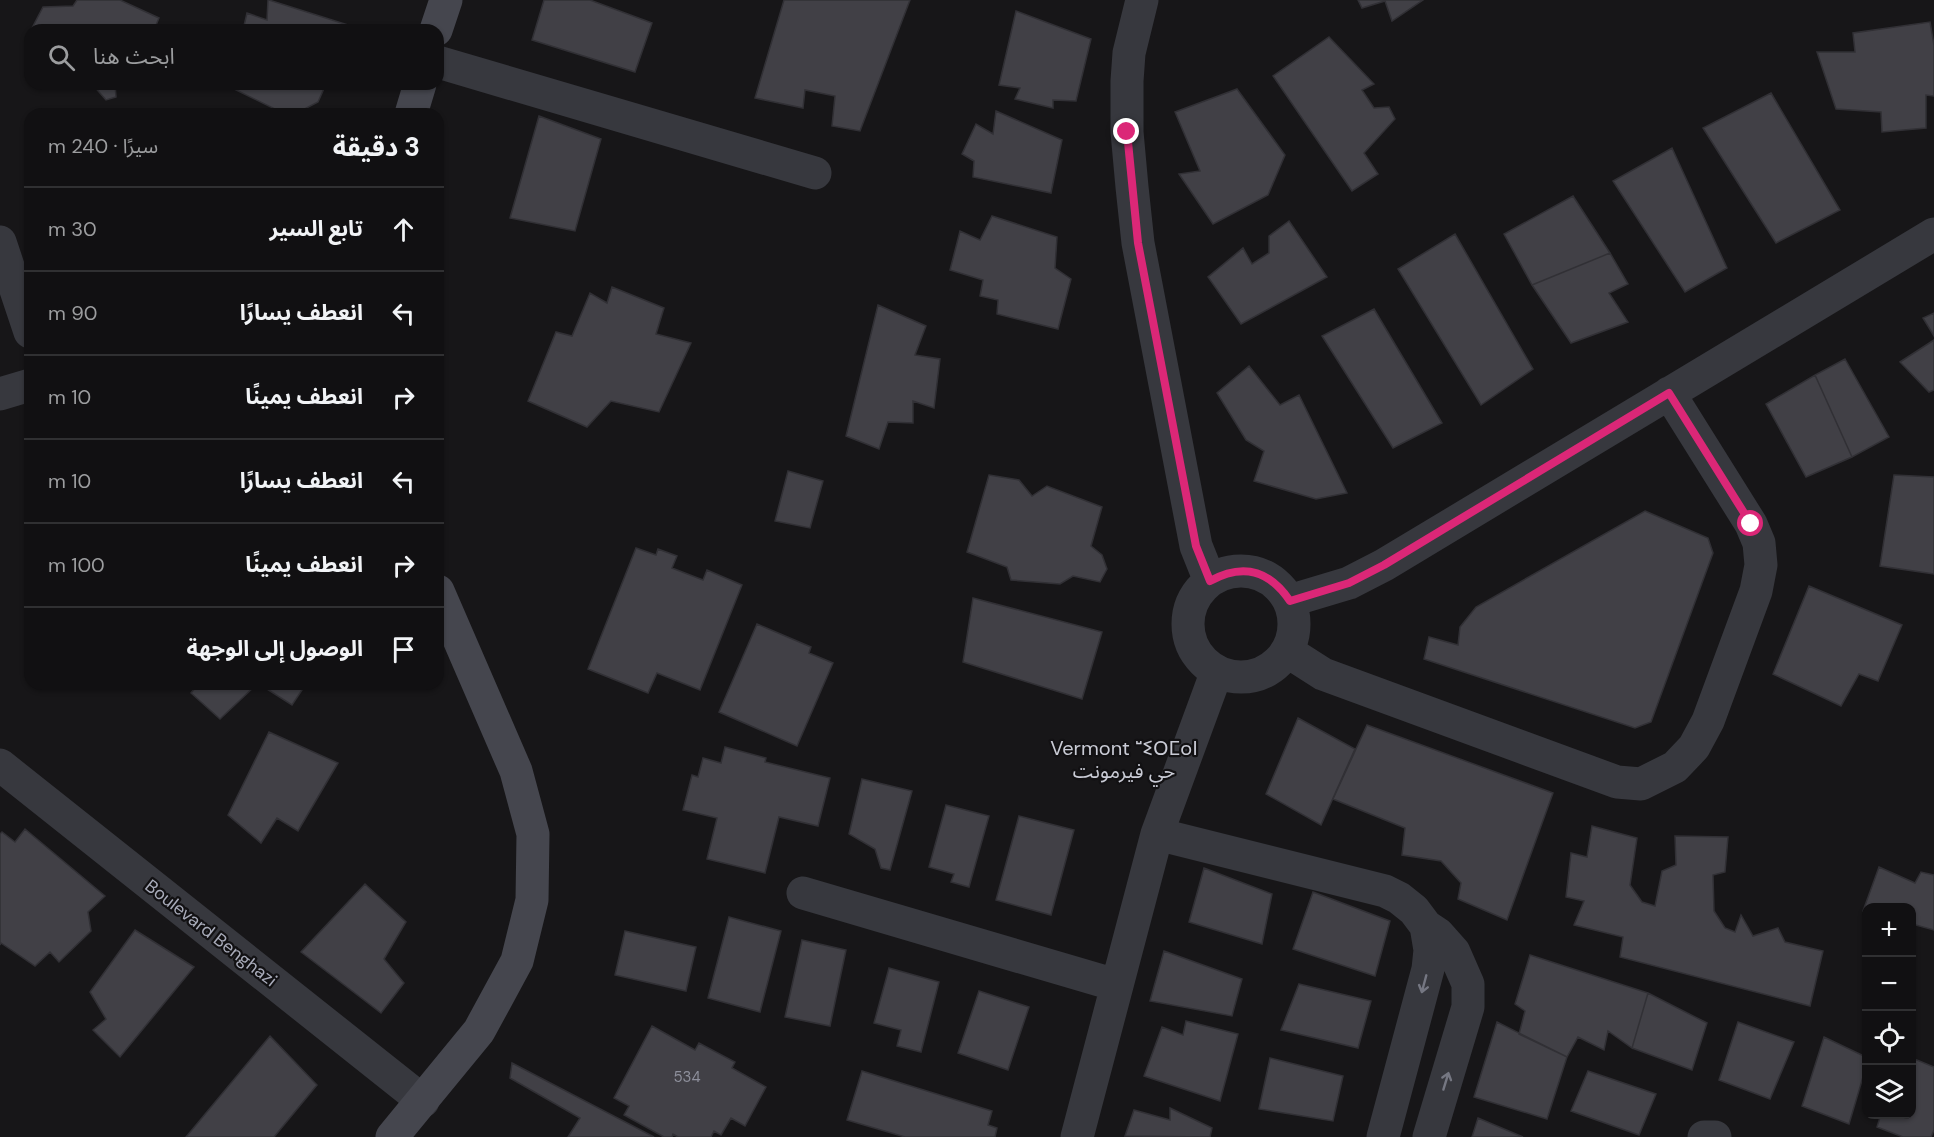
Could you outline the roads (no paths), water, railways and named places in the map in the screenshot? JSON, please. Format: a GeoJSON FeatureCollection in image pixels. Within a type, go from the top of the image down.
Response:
{"type":"FeatureCollection","features":[{"type":"Feature","properties":{"kind":"main road"},"geometry":{"type":"LineString","coordinates":[[438,24],[446,0]]}},
{"type":"Feature","properties":{"kind":"main road"},"geometry":{"type":"LineString","coordinates":[[413,108],[418,90]]}},
{"type":"Feature","properties":{"kind":"main road"},"geometry":{"type":"LineString","coordinates":[[392,1137],[479,1031],[517,961],[532,900],[533,834],[516,771],[444,605]]}},
{"type":"Feature","properties":{"kind":"street"},"geometry":{"type":"LineString","coordinates":[[1143,0],[1130,53],[1127,81],[1127,132],[1138,243],[1196,546],[1210,581]]}},
{"type":"Feature","properties":{"kind":"street"},"geometry":{"type":"LineString","coordinates":[[444,64],[815,173]]}},
{"type":"Feature","properties":{"kind":"street"},"geometry":{"type":"LineString","coordinates":[[1290,601],[1349,583],[1384,565],[1934,234]]}},
{"type":"Feature","properties":{"kind":"street"},"geometry":{"type":"LineString","coordinates":[[0,242],[24,314]]}},
{"type":"Feature","properties":{"kind":"street"},"geometry":{"type":"LineString","coordinates":[[0,394],[24,387]]}},
{"type":"Feature","properties":{"kind":"street"},"geometry":{"type":"LineString","coordinates":[[1287,651],[1323,674],[1617,782],[1641,784],[1675,767],[1694,747],[1708,721],[1756,591],[1761,565],[1759,543],[1751,524],[1669,393]]}},
{"type":"Feature","properties":{"kind":"street"},"geometry":{"type":"LineString","coordinates":[[1239,570],[1254,572],[1269,578],[1281,588],[1290,601],[1294,618],[1293,635],[1287,651],[1277,664],[1263,672],[1248,676],[1232,676],[1217,671],[1203,661],[1193,646],[1188,628],[1190,610],[1197,594],[1210,581],[1224,573],[1239,570]]}},
{"type":"Feature","properties":{"kind":"street"},"geometry":{"type":"LineString","coordinates":[[1077,1137],[1157,834],[1217,671]]}},
{"type":"Feature","properties":{"kind":"street","name":"Boulevard Benghazi"},"geometry":{"type":"LineString","coordinates":[[0,765],[423,1101]]}},
{"type":"Feature","properties":{"kind":"street"},"geometry":{"type":"LineString","coordinates":[[1157,834],[1385,891],[1399,898],[1414,910],[1426,926],[1438,934],[1454,952],[1468,984],[1468,1007],[1429,1137]]}},
{"type":"Feature","properties":{"kind":"street"},"geometry":{"type":"LineString","coordinates":[[803,893],[1116,985]]}},
{"type":"Feature","properties":{"kind":"street"},"geometry":{"type":"LineString","coordinates":[[1383,1137],[1428,969],[1430,950],[1426,926]]}},
{"type":"Feature","properties":{"kind":"street"},"geometry":{"type":"LineString","coordinates":[[1704,1137],[1715,1137]]}},
{"type":"Feature","properties":{"kind":"district","name":"Vermont ⵯⵉⵔⵎoⵏ حي فيرمونت"},"geometry":{"type":"Point","coordinates":[1124,760]}}]}
